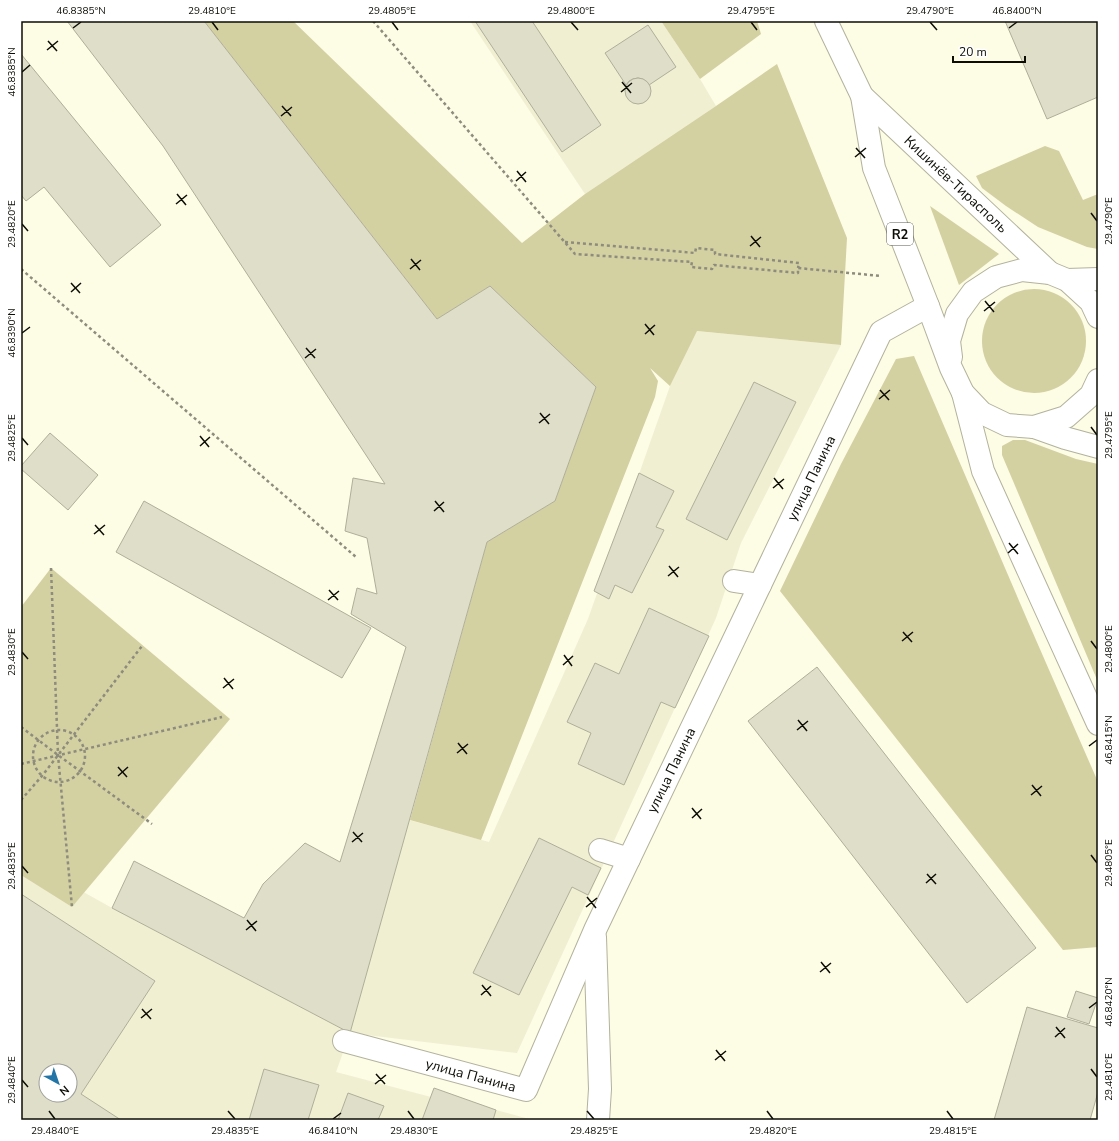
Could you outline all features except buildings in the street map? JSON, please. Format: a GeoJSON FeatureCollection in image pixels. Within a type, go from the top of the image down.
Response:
{"type":"FeatureCollection","features":[{"type":"Feature","properties":{"kind":"street","name":"R2"},"geometry":{"type":"LineString","coordinates":[[826,21],[862,96],[874,168],[951,368],[963,393],[982,413],[1007,425],[1034,427],[1065,438],[1098,447]]}},
{"type":"Feature","properties":{"kind":"street","name":"Кишинёв-Тирасполь"},"geometry":{"type":"LineString","coordinates":[[862,96],[1058,277],[1092,302],[1098,317]]}},
{"type":"Feature","properties":{"kind":"street"},"geometry":{"type":"LineString","coordinates":[[951,368],[949,341],[957,314],[973,292],[996,277],[1022,270],[1058,277],[1098,279]]}},
{"type":"Feature","properties":{"kind":"street","name":"улица Панина"},"geometry":{"type":"LineString","coordinates":[[344,1041],[526,1090],[595,930],[881,332],[928,306]]}},
{"type":"Feature","properties":{"kind":"street"},"geometry":{"type":"LineString","coordinates":[[1034,427],[1066,417],[1091,395],[1098,380]]}},
{"type":"Feature","properties":{"kind":"street"},"geometry":{"type":"LineString","coordinates":[[963,393],[983,471],[1098,724]]}},
{"type":"Feature","properties":{"kind":"street"},"geometry":{"type":"LineString","coordinates":[[734,581],[760,585]]}},
{"type":"Feature","properties":{"kind":"street"},"geometry":{"type":"LineString","coordinates":[[600,850],[629,859]]}},
{"type":"Feature","properties":{"kind":"street"},"geometry":{"type":"LineString","coordinates":[[595,930],[600,1089],[598,1120]]}},
{"type":"Feature","properties":{"kind":"path"},"geometry":{"type":"LineString","coordinates":[[373,21],[564,242],[575,254],[692,262],[691,267],[712,269],[714,265],[798,273],[799,263],[715,254],[715,250],[696,248],[695,252],[564,242]]}},
{"type":"Feature","properties":{"kind":"path"},"geometry":{"type":"LineString","coordinates":[[798,268],[881,276]]}},
{"type":"Feature","properties":{"kind":"path"},"geometry":{"type":"LineString","coordinates":[[21,269],[356,557]]}},
{"type":"Feature","properties":{"kind":"path"},"geometry":{"type":"LineString","coordinates":[[51,568],[56,730],[72,907]]}},
{"type":"Feature","properties":{"kind":"path"},"geometry":{"type":"LineString","coordinates":[[21,800],[42,776],[142,646]]}},
{"type":"Feature","properties":{"kind":"path"},"geometry":{"type":"LineString","coordinates":[[21,764],[222,717]]}},
{"type":"Feature","properties":{"kind":"path"},"geometry":{"type":"LineString","coordinates":[[21,727],[152,824]]}},
{"type":"Feature","properties":{"kind":"path"},"geometry":{"type":"LineString","coordinates":[[56,730],[74,734],[79,739],[84,749],[85,758],[80,771],[71,779],[60,782],[53,782],[42,776],[38,772],[33,762],[33,750],[38,740],[56,730]]}},
{"type":"Feature","properties":{"kind":"shaded area"},"geometry":{"type":"Polygon","coordinates":[[[204,21],[293,21],[522,243],[585,194],[777,64],[847,238],[841,345],[697,331],[670,386],[650,368],[658,381],[655,397],[481,840],[410,820],[487,542],[555,501],[596,387],[490,286],[437,319],[204,21]]]}},
{"type":"Feature","properties":{"kind":"shaded area"},"geometry":{"type":"Polygon","coordinates":[[[470,21],[661,21],[700,79],[716,106],[585,194],[470,21]]]}},
{"type":"Feature","properties":{"kind":"shaded area"},"geometry":{"type":"Polygon","coordinates":[[[661,21],[757,21],[761,34],[700,79],[661,21]]]}},
{"type":"Feature","properties":{"kind":"shaded area"},"geometry":{"type":"Polygon","coordinates":[[[1045,146],[1059,151],[1083,200],[1098,194],[1098,249],[1087,247],[1038,227],[982,188],[976,176],[1045,146]]]}},
{"type":"Feature","properties":{"kind":"shaded area"},"geometry":{"type":"Polygon","coordinates":[[[930,206],[999,254],[959,285],[930,206]]]}},
{"type":"Feature","properties":{"kind":"shaded area"},"geometry":{"type":"Polygon","coordinates":[[[1034,289],[1054,293],[1071,304],[1082,321],[1086,341],[1082,361],[1071,378],[1054,389],[1034,393],[1014,389],[997,378],[986,361],[982,341],[986,321],[997,304],[1014,293],[1034,289]]]}},
{"type":"Feature","properties":{"kind":"shaded area"},"geometry":{"type":"Polygon","coordinates":[[[696,331],[841,345],[741,543],[716,618],[517,1053],[350,1033],[409,820],[489,842],[588,619],[670,386],[696,331]]]}},
{"type":"Feature","properties":{"kind":"shaded area"},"geometry":{"type":"Polygon","coordinates":[[[914,356],[1098,782],[1098,947],[1063,950],[780,591],[841,464],[896,359],[914,356]]]}},
{"type":"Feature","properties":{"kind":"shaded area"},"geometry":{"type":"Polygon","coordinates":[[[1013,440],[1025,440],[1076,459],[1098,464],[1098,682],[1002,455],[1002,446],[1013,440]]]}},
{"type":"Feature","properties":{"kind":"shaded area"},"geometry":{"type":"Polygon","coordinates":[[[51,568],[230,719],[72,907],[21,875],[21,607],[51,568]]]}},
{"type":"Feature","properties":{"kind":"shaded area"},"geometry":{"type":"Polygon","coordinates":[[[21,857],[112,908],[350,1033],[336,1072],[431,1097],[434,1088],[496,1110],[533,1120],[21,1120],[21,857]]]}}]}
